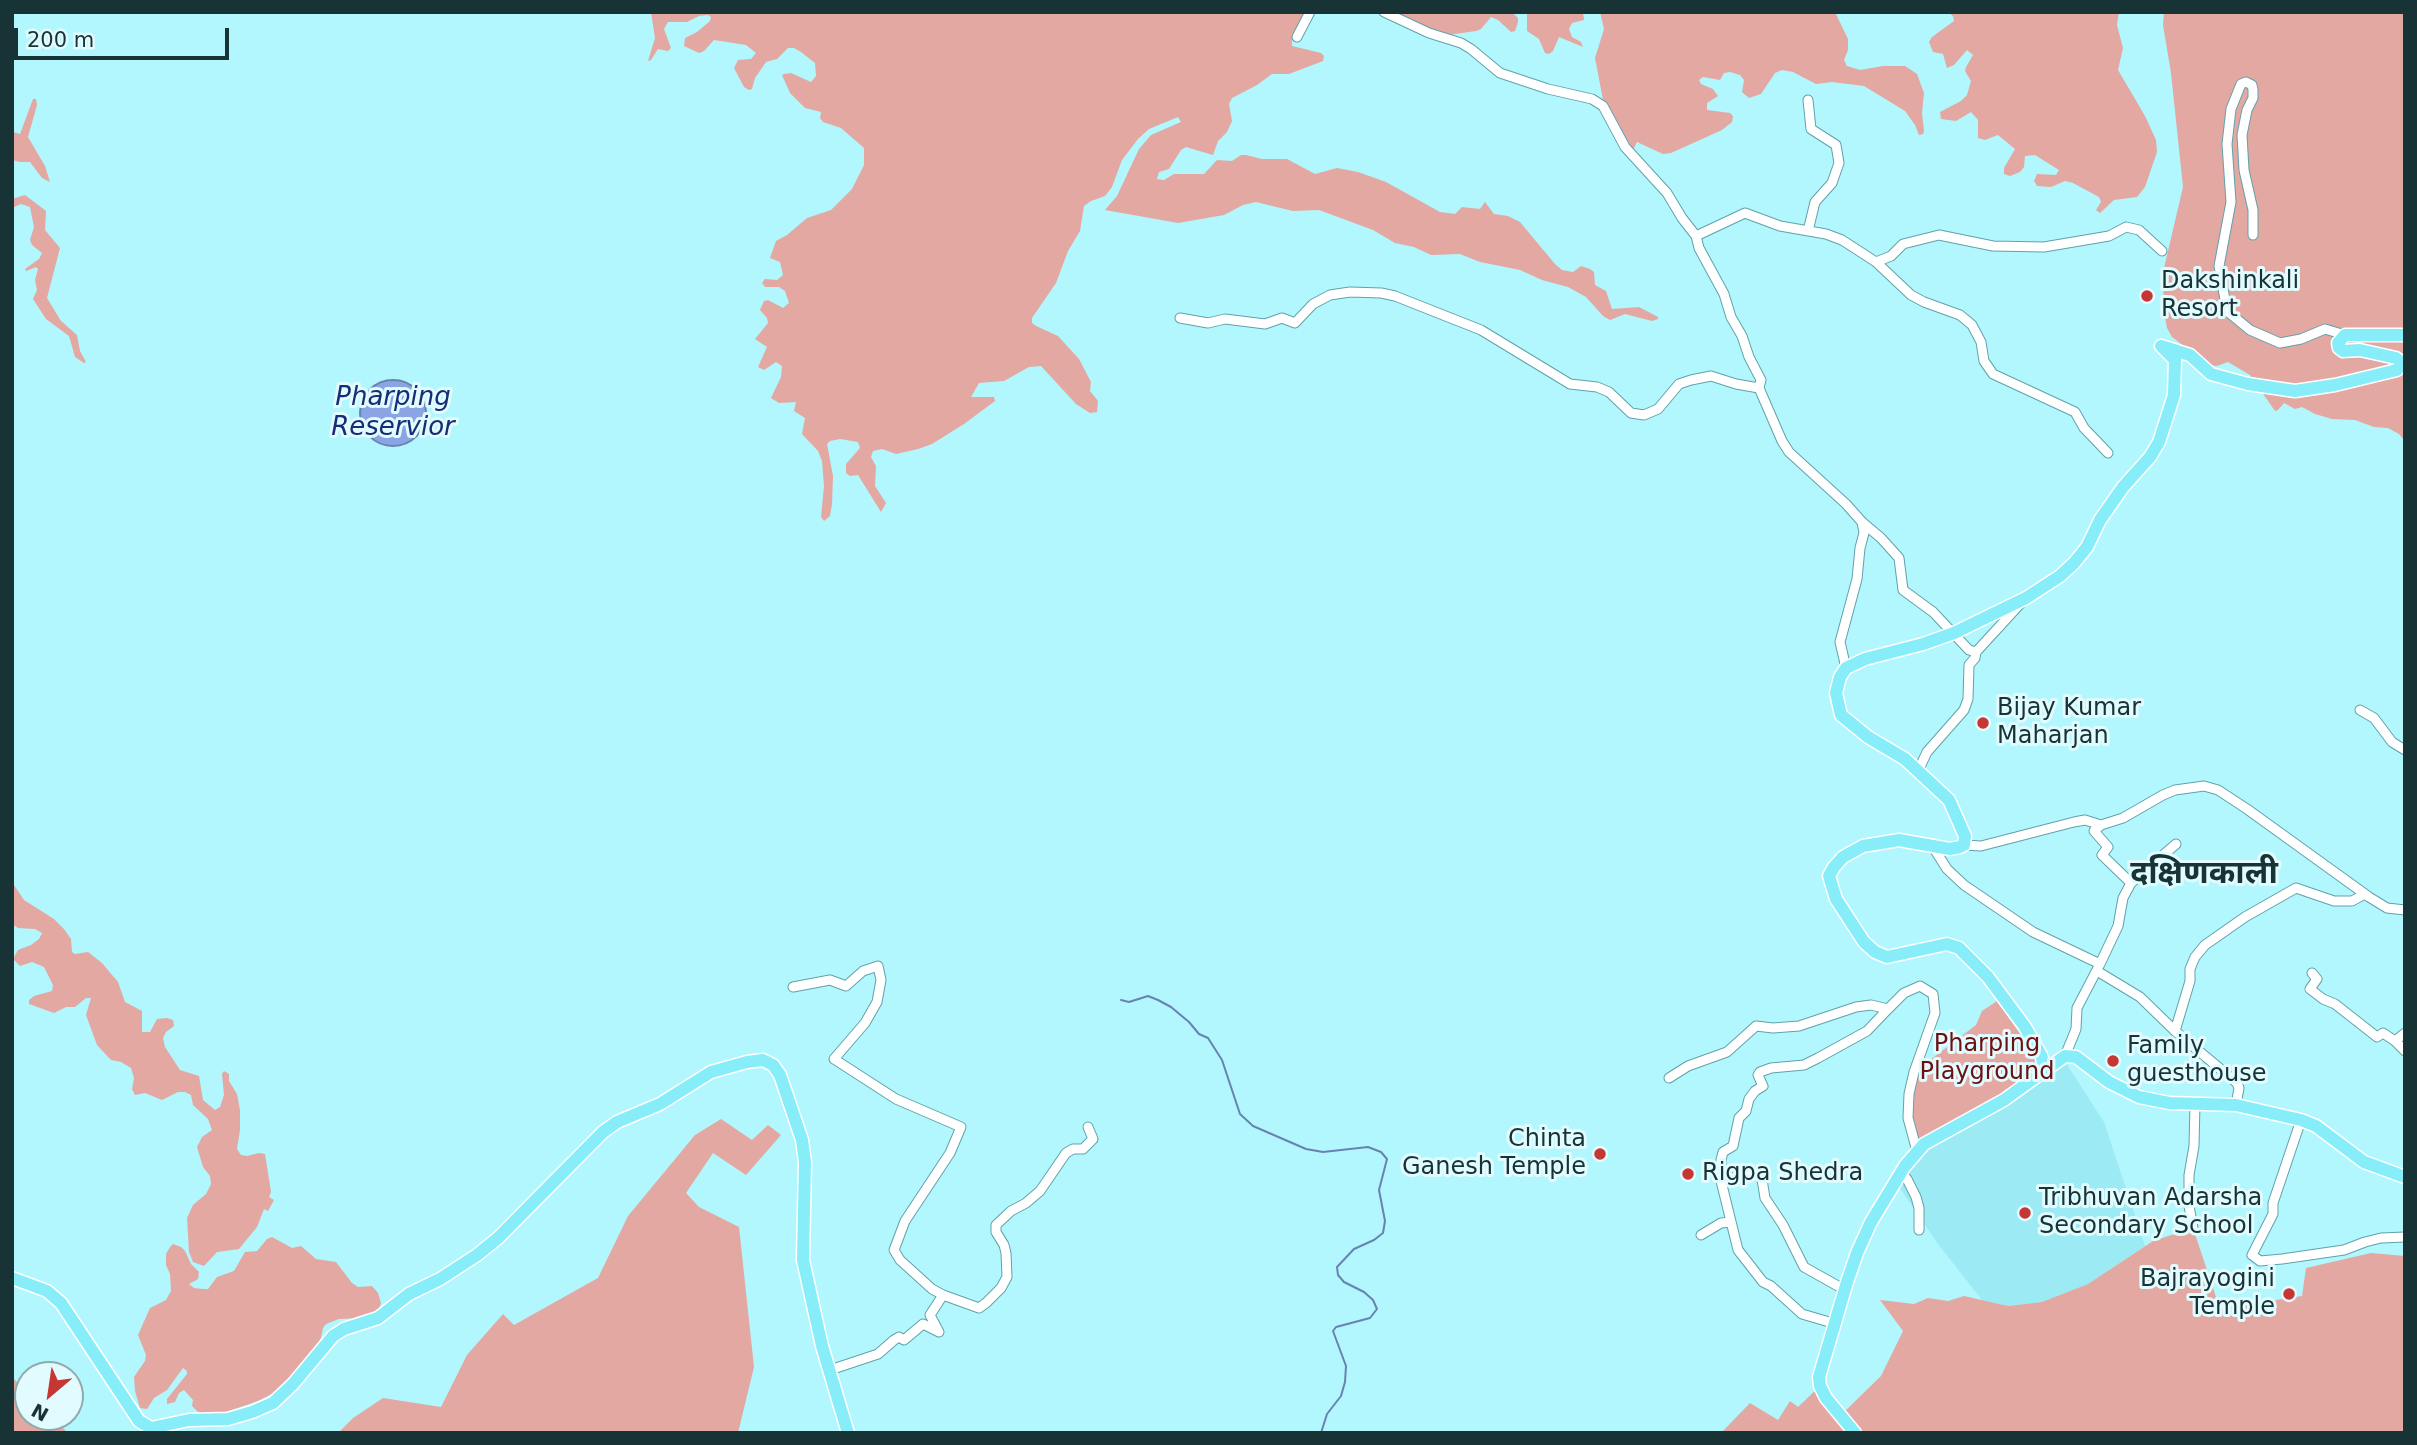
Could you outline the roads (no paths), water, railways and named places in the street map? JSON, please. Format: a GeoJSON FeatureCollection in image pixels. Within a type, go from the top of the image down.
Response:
{"type":"FeatureCollection","features":[{"type":"Feature","properties":{"kind":"main road"},"geometry":{"type":"LineString","coordinates":[[2045,1069],[2041,1055],[2025,1027],[1988,977],[1959,948],[1947,944],[1887,957],[1875,952],[1864,942],[1836,899],[1829,876],[1843,857],[1863,846],[1899,840],[1950,849],[1964,845],[1965,836],[1949,800],[1905,759],[1868,737],[1841,715],[1836,692],[1840,677],[1846,668],[1865,659],[1954,633],[2026,598],[2060,576],[2074,563],[2087,547],[2100,520],[2123,487],[2150,457],[2159,442],[2174,395],[2175,360],[2161,346],[2190,355],[2211,374],[2291,391],[2326,387],[2391,372],[2401,367],[2401,361],[2360,350],[2341,350],[2338,343],[2345,335],[2405,335]]}},
{"type":"Feature","properties":{"kind":"main road"},"geometry":{"type":"LineString","coordinates":[[1855,1433],[1826,1398],[1820,1386],[1821,1368],[1861,1242],[1900,1173],[1924,1144],[2004,1100],[2065,1056],[2076,1057],[2109,1082],[2153,1101],[2236,1105],[2301,1120],[2316,1126],[2364,1163],[2405,1177]]}},
{"type":"Feature","properties":{"kind":"main road"},"geometry":{"type":"LineString","coordinates":[[12,1278],[47,1291],[61,1303],[139,1421],[151,1428],[189,1420],[228,1419],[273,1403],[293,1384],[333,1336],[344,1329],[378,1318],[409,1294],[440,1279],[477,1255],[505,1231],[603,1132],[617,1122],[660,1104],[710,1072],[740,1063],[763,1060],[773,1065],[780,1074],[802,1140],[805,1162],[803,1260],[822,1346],[848,1433]]}},
{"type":"Feature","properties":{"kind":"street"},"geometry":{"type":"LineString","coordinates":[[1297,37],[1310,12]]}},
{"type":"Feature","properties":{"kind":"street"},"geometry":{"type":"LineString","coordinates":[[1384,12],[1429,33],[1472,48],[1500,73],[1517,80],[1592,99],[1603,106],[1625,147],[1667,193],[1696,236],[1699,248],[1724,294],[1731,317],[1760,380],[1759,388],[1789,452],[1846,504],[1899,558],[1903,590],[1933,612],[1969,650],[1976,652]]}},
{"type":"Feature","properties":{"kind":"street"},"geometry":{"type":"LineString","coordinates":[[2253,235],[2253,210],[2244,170],[2242,135],[2253,90],[2249,82],[2246,82],[2241,84],[2231,110],[2227,144],[2231,202],[2219,266],[2227,311],[2250,330],[2280,343],[2301,339],[2325,329],[2345,335]]}},
{"type":"Feature","properties":{"kind":"street"},"geometry":{"type":"LineString","coordinates":[[1808,100],[1811,129],[1836,145],[1839,163],[1832,183],[1815,202],[1808,231]]}},
{"type":"Feature","properties":{"kind":"street"},"geometry":{"type":"LineString","coordinates":[[1696,236],[1745,213],[1780,226],[1826,234],[1842,240],[1876,262],[1911,295],[1960,315],[1972,325],[1981,342],[1983,361],[1993,374],[2075,412],[2084,428],[2108,453]]}},
{"type":"Feature","properties":{"kind":"street"},"geometry":{"type":"LineString","coordinates":[[1876,262],[1891,256],[1903,244],[1939,235],[1993,246],[2044,247],[2109,236],[2126,227],[2139,230],[2162,251]]}},
{"type":"Feature","properties":{"kind":"street"},"geometry":{"type":"LineString","coordinates":[[1180,318],[1208,323],[1225,319],[1265,324],[1282,317],[1295,323],[1312,304],[1330,295],[1350,292],[1381,293],[1481,330],[1570,384],[1597,387],[1609,392],[1631,413],[1644,415],[1658,409],[1679,384],[1691,380],[1712,376],[1759,388]]}},
{"type":"Feature","properties":{"kind":"street"},"geometry":{"type":"LineString","coordinates":[[1846,668],[1840,642],[1857,579],[1864,533],[1862,523]]}},
{"type":"Feature","properties":{"kind":"street"},"geometry":{"type":"LineString","coordinates":[[1918,771],[1927,752],[1964,710],[1968,699],[1969,665],[1976,652],[2026,598]]}},
{"type":"Feature","properties":{"kind":"street"},"geometry":{"type":"LineString","coordinates":[[2360,709],[2374,718],[2392,742],[2405,750]]}},
{"type":"Feature","properties":{"kind":"street"},"geometry":{"type":"LineString","coordinates":[[2131,883],[2102,855],[2108,847],[2094,831],[2101,825],[2123,818],[2175,790],[2204,786],[2218,790],[2247,809],[2387,908],[2405,910]]}},
{"type":"Feature","properties":{"kind":"street"},"geometry":{"type":"LineString","coordinates":[[1964,845],[1981,846],[2085,820],[2101,825]]}},
{"type":"Feature","properties":{"kind":"street"},"geometry":{"type":"LineString","coordinates":[[2065,1056],[2076,1029],[2077,1008],[2118,926],[2123,898],[2131,883],[2176,844]]}},
{"type":"Feature","properties":{"kind":"street"},"geometry":{"type":"LineString","coordinates":[[1933,847],[1947,869],[1964,886],[2033,932],[2098,968],[2140,998],[2236,1083],[2236,1105]]}},
{"type":"Feature","properties":{"kind":"street"},"geometry":{"type":"LineString","coordinates":[[2175,1031],[2190,981],[2190,969],[2195,957],[2205,945],[2245,917],[2296,888],[2334,901],[2352,901],[2365,894]]}},
{"type":"Feature","properties":{"kind":"street"},"geometry":{"type":"LineString","coordinates":[[793,987],[830,980],[846,986],[863,971],[878,965],[881,980],[877,1002],[865,1023],[834,1059],[896,1099],[961,1127],[950,1153],[905,1221],[894,1250],[900,1260],[943,1295],[979,1308],[1001,1288],[1007,1277],[1006,1253],[996,1232],[996,1225],[1040,1191],[1066,1153],[1073,1149],[1083,1149],[1093,1139],[1088,1126]]}},
{"type":"Feature","properties":{"kind":"street"},"geometry":{"type":"LineString","coordinates":[[2312,973],[2317,979],[2310,989],[2335,1004],[2377,1037],[2383,1033],[2405,1051]]}},
{"type":"Feature","properties":{"kind":"street"},"geometry":{"type":"LineString","coordinates":[[1836,1324],[1802,1314],[1763,1282],[1738,1250],[1721,1181],[1720,1160],[1723,1152],[1733,1146],[1739,1118],[1746,1111],[1749,1099],[1763,1086],[1758,1075],[1771,1068],[1804,1065],[1818,1058],[1867,1031],[1905,993],[1920,986],[1933,994],[1935,1013],[1909,1094],[1908,1118],[1917,1151]]}},
{"type":"Feature","properties":{"kind":"street"},"geometry":{"type":"LineString","coordinates":[[1669,1078],[1688,1066],[1727,1052],[1756,1026],[1800,1026],[1856,1007],[1871,1005],[1888,1009]]}},
{"type":"Feature","properties":{"kind":"street"},"geometry":{"type":"LineString","coordinates":[[2395,1041],[2405,1033]]}},
{"type":"Feature","properties":{"kind":"street"},"geometry":{"type":"LineString","coordinates":[[2193,1228],[2189,1186],[2195,1136],[2195,1104]]}},
{"type":"Feature","properties":{"kind":"street"},"geometry":{"type":"LineString","coordinates":[[2301,1120],[2273,1203],[2273,1214],[2252,1255],[2260,1261],[2282,1259],[2344,1250],[2381,1238],[2405,1237]]}},
{"type":"Feature","properties":{"kind":"street"},"geometry":{"type":"LineString","coordinates":[[1900,1173],[1907,1179],[1916,1197],[1919,1230]]}},
{"type":"Feature","properties":{"kind":"street"},"geometry":{"type":"LineString","coordinates":[[1721,1181],[1746,1174],[1761,1174],[1765,1198],[1783,1225],[1804,1267],[1845,1290]]}},
{"type":"Feature","properties":{"kind":"street"},"geometry":{"type":"LineString","coordinates":[[1701,1235],[1721,1223],[1730,1223]]}},
{"type":"Feature","properties":{"kind":"street"},"geometry":{"type":"LineString","coordinates":[[830,1370],[878,1354],[899,1337],[904,1340],[923,1324],[939,1332],[930,1315],[943,1295]]}},
{"type":"Feature","properties":{"kind":"water","name":"Pharping Reservior"},"geometry":{"type":"Polygon","coordinates":[[[393,380],[416,390],[426,413],[416,436],[393,446],[370,436],[360,413],[370,390],[393,380]]]}},
{"type":"Feature","properties":{"kind":"waterway"},"geometry":{"type":"LineString","coordinates":[[1121,1000],[1129,1002],[1148,996],[1158,1000],[1171,1007],[1199,1034],[1208,1038],[1222,1060],[1240,1114],[1253,1126],[1306,1149],[1323,1152],[1368,1147],[1381,1152],[1387,1159],[1379,1190],[1385,1221],[1383,1233],[1354,1249],[1337,1267],[1338,1275],[1344,1282],[1364,1292],[1373,1300],[1377,1309],[1370,1318],[1336,1327],[1333,1331],[1346,1366],[1345,1382],[1341,1396],[1327,1414],[1321,1433]]}},
{"type":"Feature","properties":{"kind":"place","name":"Dakshinkali Resort"},"geometry":{"type":"Point","coordinates":[2147,296]}},
{"type":"Feature","properties":{"kind":"place","name":"Bijay Kumar Maharjan"},"geometry":{"type":"Point","coordinates":[1983,723]}},
{"type":"Feature","properties":{"kind":"place","name":"Family guesthouse"},"geometry":{"type":"Point","coordinates":[2113,1061]}},
{"type":"Feature","properties":{"kind":"place","name":"Chinta Ganesh Temple"},"geometry":{"type":"Point","coordinates":[1600,1154]}},
{"type":"Feature","properties":{"kind":"place","name":"Rigpa Shedra"},"geometry":{"type":"Point","coordinates":[1688,1174]}},
{"type":"Feature","properties":{"kind":"place","name":"Tribhuvan Adarsha Secondary School"},"geometry":{"type":"Point","coordinates":[2025,1213]}},
{"type":"Feature","properties":{"kind":"place","name":"Bajrayogini Temple"},"geometry":{"type":"Point","coordinates":[2289,1294]}},
{"type":"Feature","properties":{"kind":"district","name":"दक्षि‍णकाली"},"geometry":{"type":"Point","coordinates":[2204,875]}},
{"type":"Feature","properties":{"kind":"park label","name":"Pharping Playground"},"geometry":{"type":"Point","coordinates":[1987,1059]}}]}
